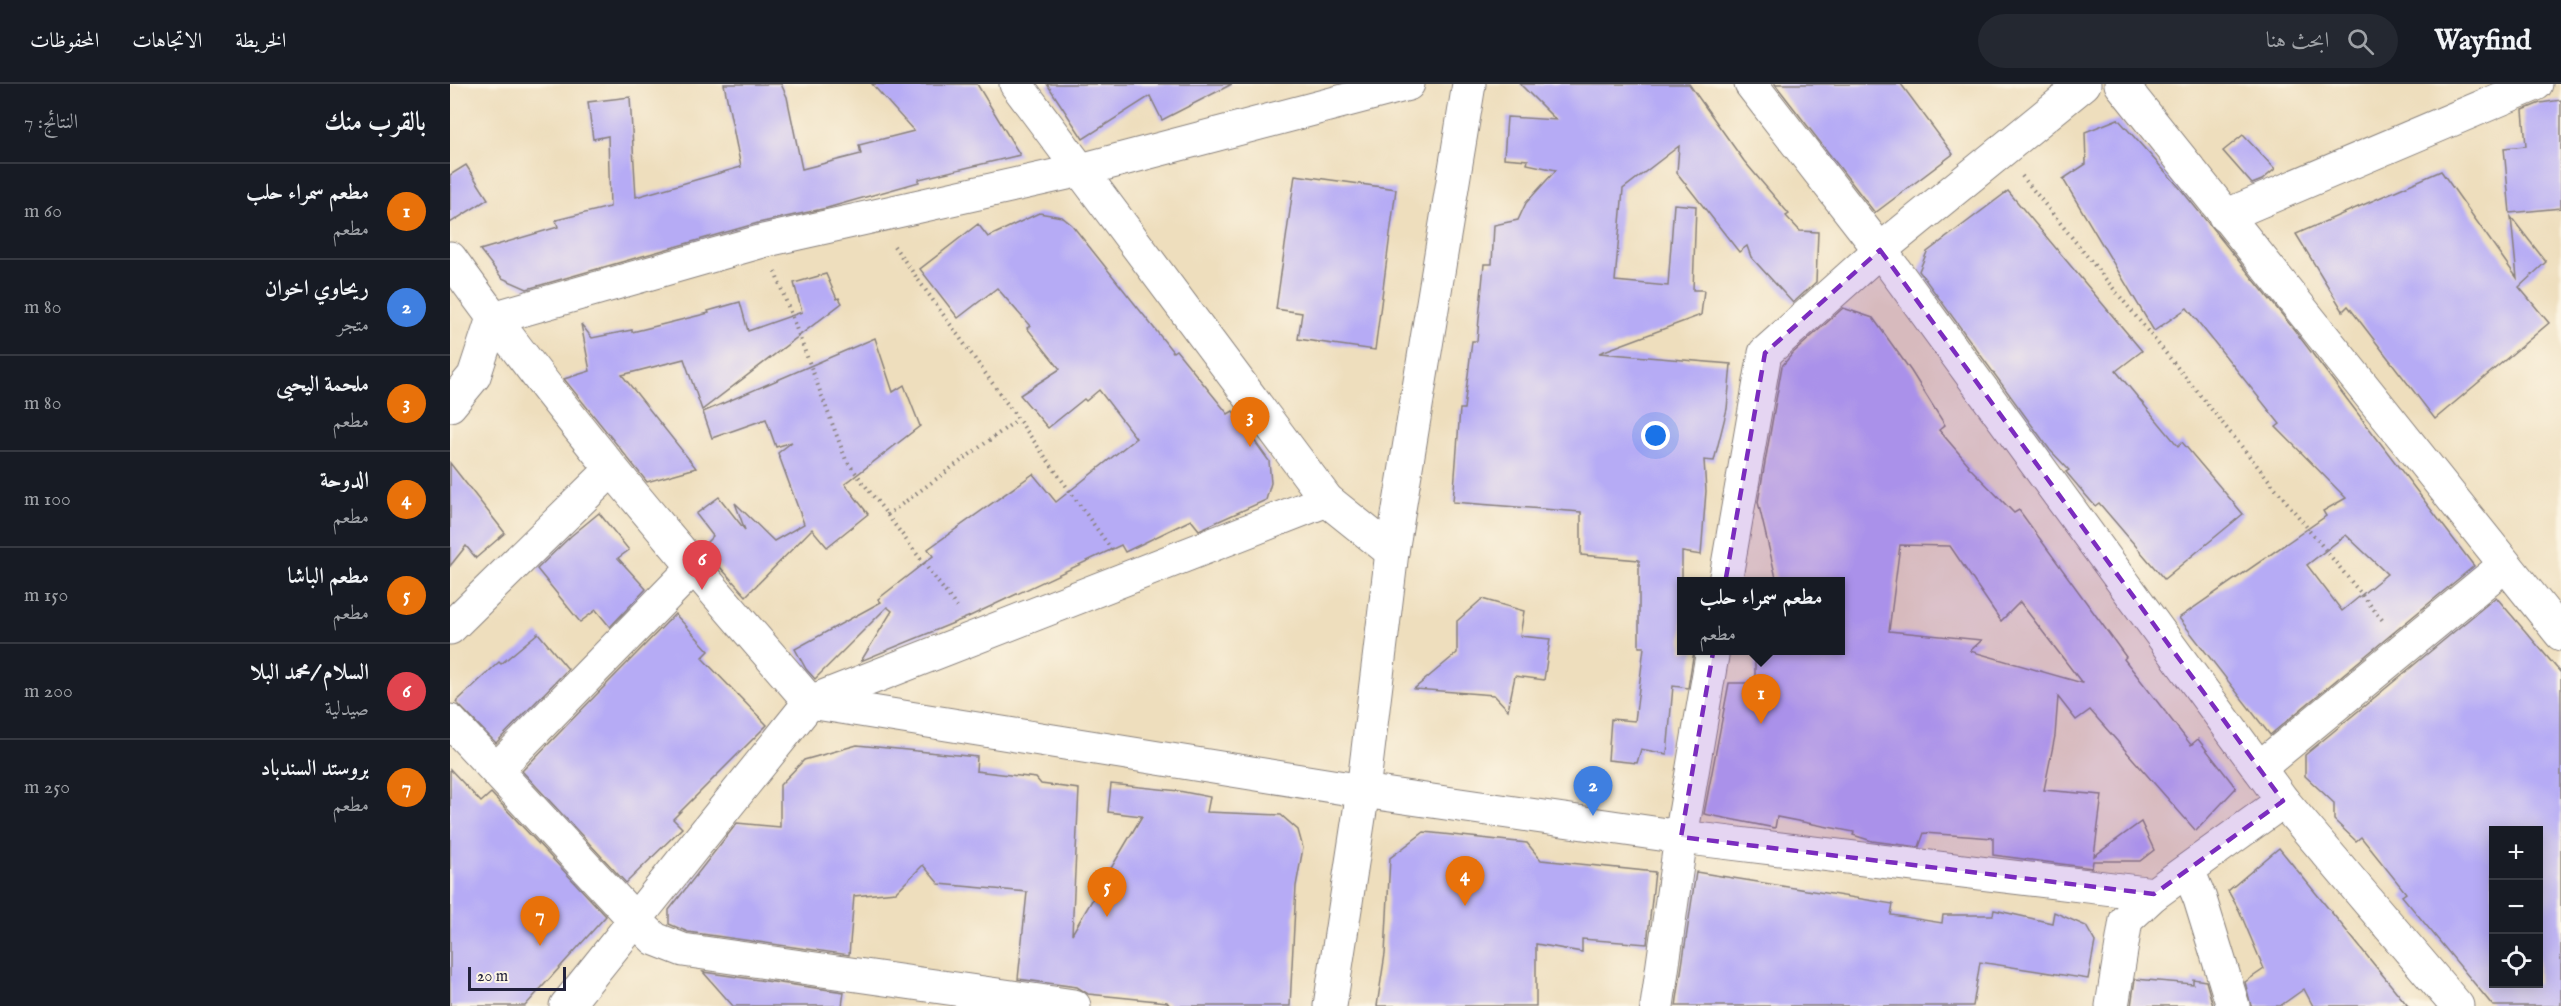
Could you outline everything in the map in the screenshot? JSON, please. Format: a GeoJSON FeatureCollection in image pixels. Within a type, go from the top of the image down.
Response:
{"type":"FeatureCollection","features":[{"type":"Feature","properties":{"kind":"street"},"geometry":{"type":"LineString","coordinates":[[1016,84],[1328,500],[1392,552]]}},
{"type":"Feature","properties":{"kind":"street"},"geometry":{"type":"LineString","coordinates":[[493,318],[763,241],[1081,170],[1408,84]]}},
{"type":"Feature","properties":{"kind":"street"},"geometry":{"type":"LineString","coordinates":[[1330,1006],[1363,791],[1392,552],[1469,84]]}},
{"type":"Feature","properties":{"kind":"street"},"geometry":{"type":"LineString","coordinates":[[1750,84],[1880,250],[2283,801],[2457,1006]]}},
{"type":"Feature","properties":{"kind":"street"},"geometry":{"type":"LineString","coordinates":[[1726,577],[1766,353],[1880,250],[2084,84]]}},
{"type":"Feature","properties":{"kind":"street"},"geometry":{"type":"LineString","coordinates":[[2121,84],[2561,634]]}},
{"type":"Feature","properties":{"kind":"street"},"geometry":{"type":"LineString","coordinates":[[2225,216],[2536,84]]}},
{"type":"Feature","properties":{"kind":"street"},"geometry":{"type":"LineString","coordinates":[[450,258],[493,318],[611,470],[810,702],[1363,791],[1681,837],[2154,894]]}},
{"type":"Feature","properties":{"kind":"street"},"geometry":{"type":"LineString","coordinates":[[450,405],[474,376],[493,318]]}},
{"type":"Feature","properties":{"kind":"street"},"geometry":{"type":"LineString","coordinates":[[450,628],[611,470]]}},
{"type":"Feature","properties":{"kind":"street"},"geometry":{"type":"LineString","coordinates":[[566,1006],[810,702],[1328,500]]}},
{"type":"Feature","properties":{"kind":"street"},"geometry":{"type":"LineString","coordinates":[[2259,768],[2505,565]]}},
{"type":"Feature","properties":{"kind":"street"},"geometry":{"type":"LineString","coordinates":[[496,770],[693,567]]}},
{"type":"Feature","properties":{"kind":"street"},"geometry":{"type":"LineString","coordinates":[[1657,1006],[1681,837],[1712,655]]}},
{"type":"Feature","properties":{"kind":"street"},"geometry":{"type":"LineString","coordinates":[[450,721],[655,939],[683,950],[1009,1002],[1074,1006]]}},
{"type":"Feature","properties":{"kind":"street"},"geometry":{"type":"LineString","coordinates":[[2112,1006],[2126,921],[2154,894],[2283,801]]}},
{"type":"Feature","properties":{"kind":"street"},"geometry":{"type":"LineString","coordinates":[[2188,870],[2200,899],[2233,1006]]}},
{"type":"Feature","properties":{"kind":"path"},"geometry":{"type":"LineString","coordinates":[[2001,150],[2405,648]]}},
{"type":"Feature","properties":{"kind":"path"},"geometry":{"type":"LineString","coordinates":[[873,216],[1017,420],[1132,577]]}},
{"type":"Feature","properties":{"kind":"path"},"geometry":{"type":"LineString","coordinates":[[763,241],[846,460],[980,637]]}},
{"type":"Feature","properties":{"kind":"path"},"geometry":{"type":"LineString","coordinates":[[887,515],[1017,420]]}},
{"type":"Feature","properties":{"kind":"highlighted area"},"geometry":{"type":"Polygon","coordinates":[[[1880,250],[2283,801],[2154,894],[1681,837],[1765,353],[1880,250]]]}},
{"type":"Feature","properties":{"kind":"building"},"geometry":{"type":"Polygon","coordinates":[[[724,84],[781,84],[787,97],[802,169],[861,154],[859,145],[914,131],[872,84],[977,84],[1020,155],[919,179],[919,182],[827,208],[758,223],[527,289],[502,278],[480,250],[558,227],[556,220],[610,207],[608,136],[593,139],[588,102],[630,97],[636,197],[741,167],[724,84]]]}},
{"type":"Feature","properties":{"kind":"building"},"geometry":{"type":"Polygon","coordinates":[[[1047,84],[1232,84],[1162,120],[1150,96],[1083,139],[1047,84]]]}},
{"type":"Feature","properties":{"kind":"building"},"geometry":{"type":"Polygon","coordinates":[[[1520,84],[1689,84],[1744,161],[1789,214],[1786,216],[1800,231],[1818,232],[1816,282],[1793,303],[1751,257],[1747,246],[1739,252],[1677,173],[1679,146],[1623,189],[1615,281],[1668,286],[1674,204],[1696,206],[1693,290],[1704,290],[1701,315],[1599,353],[1731,364],[1727,409],[1714,461],[1704,460],[1706,491],[1701,555],[1682,552],[1682,577],[1677,577],[1677,655],[1693,655],[1688,688],[1673,686],[1667,754],[1641,749],[1637,763],[1608,760],[1611,719],[1635,721],[1644,647],[1639,647],[1639,560],[1581,555],[1581,512],[1453,502],[1460,409],[1464,409],[1472,341],[1477,341],[1484,264],[1492,264],[1494,225],[1518,220],[1526,203],[1556,170],[1527,164],[1528,160],[1504,158],[1507,117],[1556,120],[1520,84]]]}},
{"type":"Feature","properties":{"kind":"building"},"geometry":{"type":"Polygon","coordinates":[[[1775,84],[1901,84],[1953,154],[1875,213],[1775,84]]]}},
{"type":"Feature","properties":{"kind":"building"},"geometry":{"type":"Polygon","coordinates":[[[2561,100],[2561,208],[2510,213],[2504,148],[2526,146],[2523,110],[2540,103],[2561,100]]]}},
{"type":"Feature","properties":{"kind":"building"},"geometry":{"type":"Polygon","coordinates":[[[2118,119],[2179,187],[2292,327],[2474,566],[2270,735],[2179,618],[2326,516],[2323,511],[2346,498],[2276,427],[2280,424],[2187,308],[2154,331],[2063,179],[2086,164],[2085,132],[2118,119]],[[2346,535],[2307,565],[2342,611],[2387,574],[2346,535]]]}},
{"type":"Feature","properties":{"kind":"building"},"geometry":{"type":"Polygon","coordinates":[[[2243,135],[2275,169],[2262,180],[2252,184],[2223,151],[2243,135]]]}},
{"type":"Feature","properties":{"kind":"building"},"geometry":{"type":"Polygon","coordinates":[[[466,165],[488,199],[450,223],[450,175],[466,165]]]}},
{"type":"Feature","properties":{"kind":"building"},"geometry":{"type":"Polygon","coordinates":[[[2441,171],[2517,278],[2511,217],[2546,262],[2519,287],[2549,323],[2435,419],[2348,306],[2343,311],[2296,234],[2441,171]]]}},
{"type":"Feature","properties":{"kind":"building"},"geometry":{"type":"Polygon","coordinates":[[[1295,175],[1396,189],[1375,350],[1298,339],[1302,313],[1276,309],[1295,175]]]}},
{"type":"Feature","properties":{"kind":"building"},"geometry":{"type":"Polygon","coordinates":[[[2008,191],[2142,351],[2116,371],[2178,446],[2182,442],[2243,514],[2164,579],[2099,503],[2095,506],[2066,472],[2069,470],[2050,450],[1919,271],[1927,252],[2008,191]]]}},
{"type":"Feature","properties":{"kind":"building"},"geometry":{"type":"Polygon","coordinates":[[[1039,213],[1062,217],[1072,225],[1173,352],[1176,350],[1228,414],[1233,411],[1269,461],[1271,483],[1266,500],[1199,530],[1191,520],[1125,552],[1121,545],[968,617],[861,661],[892,611],[887,607],[815,679],[806,669],[795,649],[881,602],[878,599],[933,556],[928,549],[1033,474],[1056,502],[1136,438],[1099,390],[1048,428],[1020,395],[1060,369],[1027,328],[1030,326],[997,288],[958,318],[920,269],[978,224],[988,237],[1039,213]]]}},
{"type":"Feature","properties":{"kind":"building"},"geometry":{"type":"Polygon","coordinates":[[[826,274],[837,299],[839,298],[842,303],[702,410],[684,359],[622,375],[696,468],[647,482],[564,379],[590,371],[581,324],[592,338],[632,330],[632,332],[709,313],[708,311],[740,302],[748,331],[802,312],[794,283],[826,274]]]}},
{"type":"Feature","properties":{"kind":"building"},"geometry":{"type":"Polygon","coordinates":[[[1843,308],[1873,318],[1911,371],[1945,425],[1939,430],[1968,466],[2014,513],[2019,510],[2126,657],[2124,659],[2191,745],[2198,739],[2236,788],[2196,831],[2090,710],[2076,720],[2058,697],[2055,736],[2044,790],[2102,795],[2094,856],[2141,822],[2154,850],[2140,861],[2093,861],[2092,868],[1993,855],[1993,838],[1924,833],[1919,847],[1872,841],[1853,835],[1854,832],[1777,817],[1775,828],[1704,814],[1729,683],[1755,683],[1755,655],[1845,655],[1845,577],[1776,577],[1758,502],[1782,366],[1793,353],[1843,308]],[[1900,545],[1889,631],[1982,640],[1970,651],[2082,683],[2020,602],[2001,621],[1950,546],[1900,545]]]}},
{"type":"Feature","properties":{"kind":"building"},"geometry":{"type":"Polygon","coordinates":[[[875,338],[893,392],[904,385],[920,426],[845,484],[868,514],[827,547],[812,529],[746,596],[702,547],[713,536],[696,514],[719,497],[745,530],[735,503],[774,541],[804,524],[778,453],[792,442],[776,447],[766,419],[712,438],[703,412],[875,338]]]}},
{"type":"Feature","properties":{"kind":"building"},"geometry":{"type":"Polygon","coordinates":[[[450,463],[505,533],[476,558],[466,546],[450,566],[450,463]]]}},
{"type":"Feature","properties":{"kind":"building"},"geometry":{"type":"Polygon","coordinates":[[[599,513],[629,550],[618,558],[646,589],[610,627],[596,610],[580,622],[537,569],[599,513]]]}},
{"type":"Feature","properties":{"kind":"building"},"geometry":{"type":"Polygon","coordinates":[[[2496,597],[2561,673],[2561,1006],[2493,1006],[2402,896],[2406,893],[2361,837],[2356,841],[2334,820],[2334,803],[2305,776],[2305,755],[2496,597]]]}},
{"type":"Feature","properties":{"kind":"building"},"geometry":{"type":"Polygon","coordinates":[[[1482,599],[1524,611],[1520,636],[1550,639],[1544,680],[1515,676],[1508,710],[1494,695],[1414,689],[1457,653],[1457,621],[1482,599]]]}},
{"type":"Feature","properties":{"kind":"building"},"geometry":{"type":"Polygon","coordinates":[[[675,614],[709,651],[702,658],[767,725],[673,819],[682,828],[626,883],[522,771],[675,614]]]}},
{"type":"Feature","properties":{"kind":"building"},"geometry":{"type":"Polygon","coordinates":[[[538,633],[568,669],[496,743],[456,702],[499,662],[501,664],[538,633]]]}},
{"type":"Feature","properties":{"kind":"building"},"geometry":{"type":"Polygon","coordinates":[[[857,745],[977,757],[976,771],[1036,778],[1041,784],[1079,789],[1072,934],[1142,816],[1108,812],[1111,784],[1179,791],[1210,797],[1207,812],[1281,815],[1298,830],[1303,848],[1296,886],[1290,1006],[1170,1006],[1167,1002],[1088,994],[1077,987],[1018,979],[1027,892],[939,884],[923,865],[896,892],[854,896],[849,955],[688,932],[669,924],[669,910],[737,823],[780,827],[780,785],[804,760],[857,745]]]}},
{"type":"Feature","properties":{"kind":"building"},"geometry":{"type":"Polygon","coordinates":[[[450,769],[481,802],[491,793],[606,916],[525,1006],[450,1006],[450,769]]]}},
{"type":"Feature","properties":{"kind":"building"},"geometry":{"type":"Polygon","coordinates":[[[1424,832],[1527,843],[1541,860],[1655,872],[1647,944],[1582,939],[1582,952],[1536,944],[1536,1006],[1377,1006],[1385,954],[1390,858],[1424,832]]]}},
{"type":"Feature","properties":{"kind":"building"},"geometry":{"type":"Polygon","coordinates":[[[2279,848],[2408,1006],[2313,1006],[2304,989],[2280,1006],[2251,1006],[2245,982],[2264,969],[2239,910],[2228,891],[2279,848]]]}},
{"type":"Feature","properties":{"kind":"building"},"geometry":{"type":"Polygon","coordinates":[[[1696,872],[1893,904],[1891,915],[1942,923],[1943,915],[1993,915],[1994,910],[2052,923],[2054,912],[2086,926],[2095,942],[2088,979],[1980,962],[1973,1006],[1676,1006],[1696,872]]]}},
{"type":"Feature","properties":{"kind":"building"},"geometry":{"type":"Polygon","coordinates":[[[703,972],[844,992],[842,1006],[733,1006],[703,972]]]}},
{"type":"Feature","properties":{"kind":"building"},"geometry":{"type":"Polygon","coordinates":[[[2135,979],[2193,984],[2193,979],[2206,981],[2213,1006],[2131,1006],[2135,979]]]}},
{"type":"Feature","properties":{"kind":"place","name":"ملحمة اليحيى"},"geometry":{"type":"Point","coordinates":[1250,447]}},
{"type":"Feature","properties":{"kind":"place","name":"السلام /محمد البلا"},"geometry":{"type":"Point","coordinates":[702,590]}},
{"type":"Feature","properties":{"kind":"place","name":"مطعم سمراء حلب"},"geometry":{"type":"Point","coordinates":[1761,724]}},
{"type":"Feature","properties":{"kind":"place","name":"ريحاوي اخوان"},"geometry":{"type":"Point","coordinates":[1593,816]}},
{"type":"Feature","properties":{"kind":"place","name":"الدوحة"},"geometry":{"type":"Point","coordinates":[1465,906]}},
{"type":"Feature","properties":{"kind":"place","name":"مطعم الباشا"},"geometry":{"type":"Point","coordinates":[1107,917]}},
{"type":"Feature","properties":{"kind":"place","name":"بروستد السندباد"},"geometry":{"type":"Point","coordinates":[540,946]}}]}
